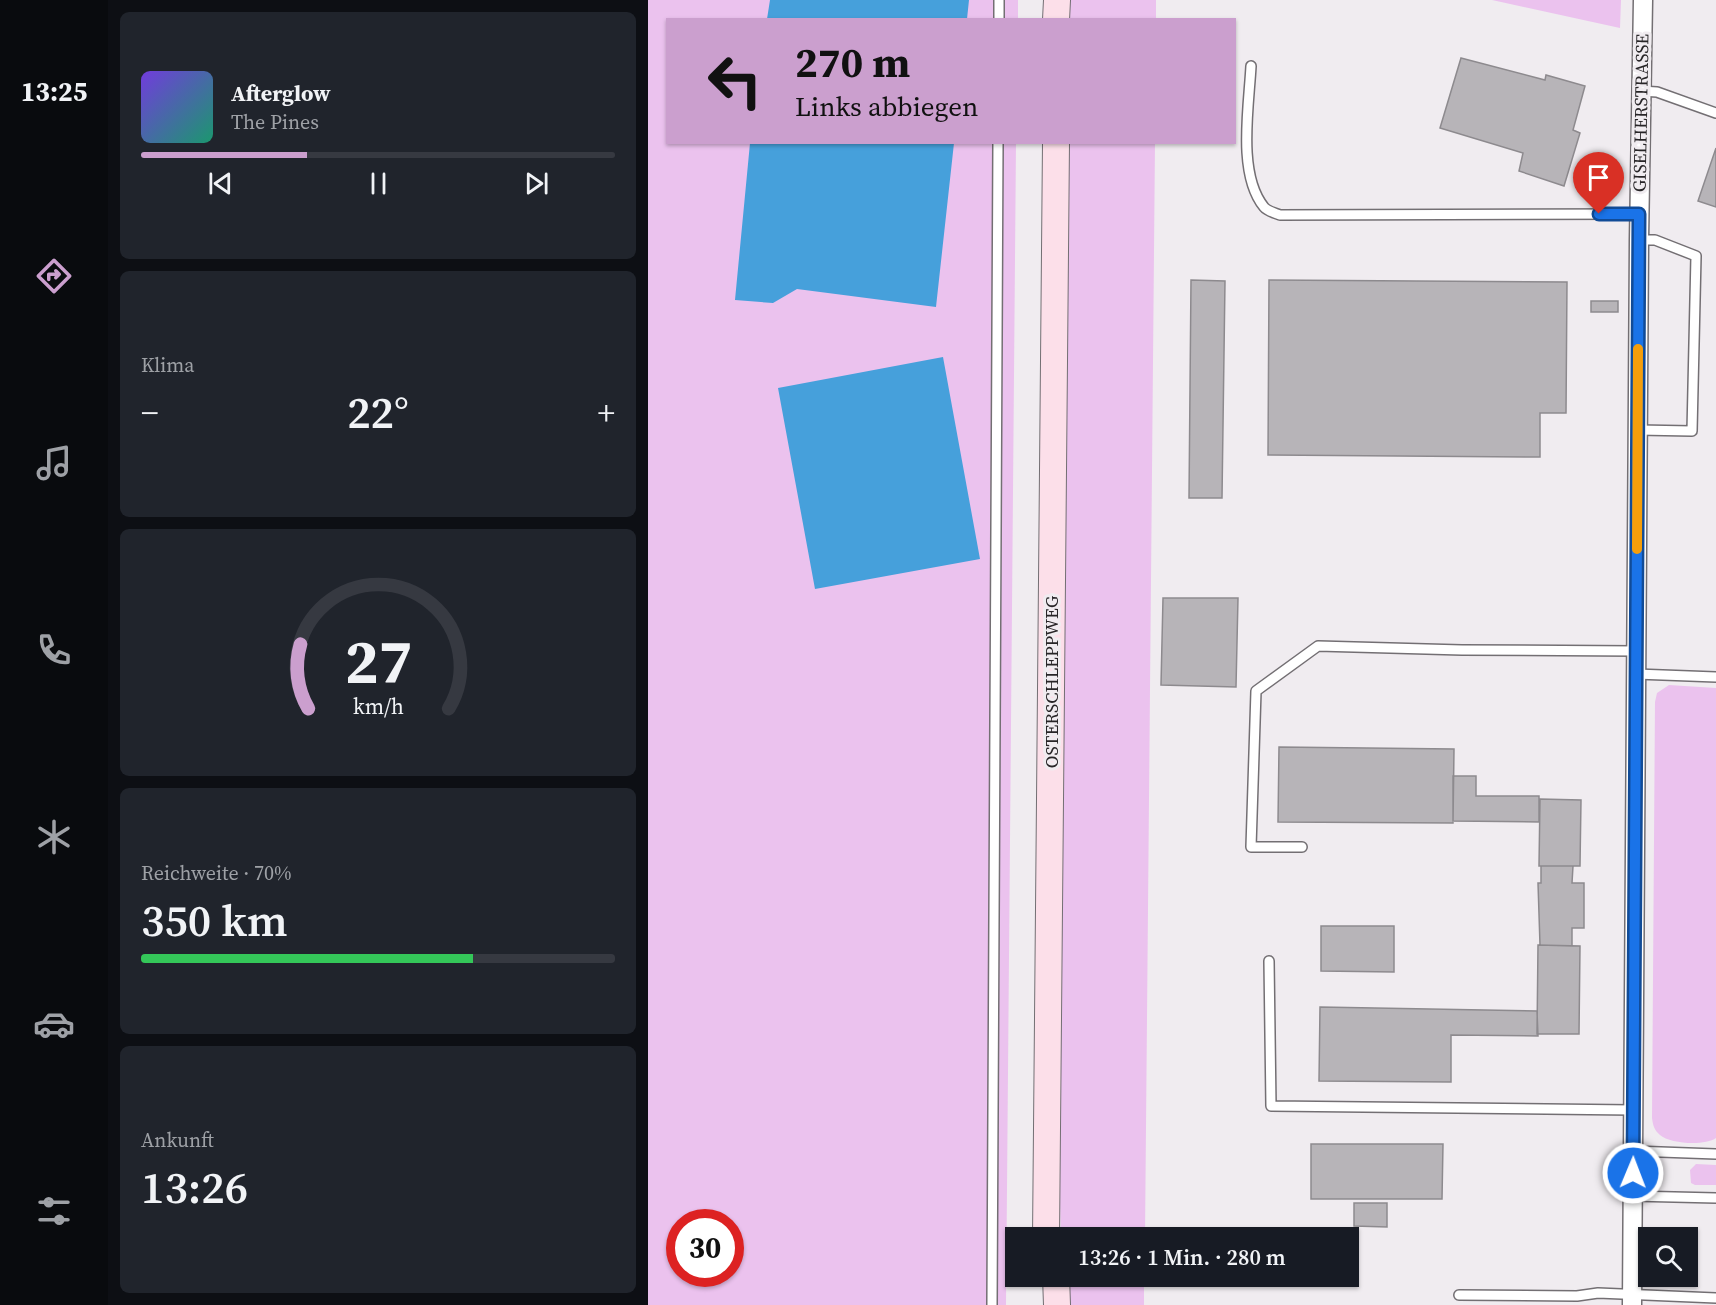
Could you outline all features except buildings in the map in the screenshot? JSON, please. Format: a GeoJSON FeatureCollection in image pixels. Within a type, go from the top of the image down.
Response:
{"type":"FeatureCollection","features":[{"type":"Feature","properties":{"kind":"street"},"geometry":{"type":"LineString","coordinates":[[1056,18],[1057,0]]}},
{"type":"Feature","properties":{"kind":"street","name":"GISELHERSTRASSE"},"geometry":{"type":"LineString","coordinates":[[1632,1299],[1639,214],[1643,0]]}},
{"type":"Feature","properties":{"kind":"street","name":"OSTERSCHLEPPWEG"},"geometry":{"type":"LineString","coordinates":[[1048,1227],[1056,144]]}},
{"type":"Feature","properties":{"kind":"street"},"geometry":{"type":"LineString","coordinates":[[1041,1305],[1042,1287]]}},
{"type":"Feature","properties":{"kind":"street"},"geometry":{"type":"LineString","coordinates":[[1057,1287],[1058,1305]]}},
{"type":"Feature","properties":{"kind":"lane"},"geometry":{"type":"LineString","coordinates":[[999,0],[999,18]]}},
{"type":"Feature","properties":{"kind":"lane"},"geometry":{"type":"LineString","coordinates":[[1251,66],[1246,148],[1253,186],[1265,208],[1280,215],[1639,214]]}},
{"type":"Feature","properties":{"kind":"lane"},"geometry":{"type":"LineString","coordinates":[[1641,91],[1657,92],[1716,113]]}},
{"type":"Feature","properties":{"kind":"lane"},"geometry":{"type":"LineString","coordinates":[[992,1305],[998,144]]}},
{"type":"Feature","properties":{"kind":"lane"},"geometry":{"type":"LineString","coordinates":[[1638,430],[1692,431],[1696,256],[1655,240],[1639,240]]}},
{"type":"Feature","properties":{"kind":"lane"},"geometry":{"type":"LineString","coordinates":[[1302,847],[1251,847],[1256,691],[1318,646],[1636,651]]}},
{"type":"Feature","properties":{"kind":"lane"},"geometry":{"type":"LineString","coordinates":[[1636,674],[1716,677]]}},
{"type":"Feature","properties":{"kind":"lane"},"geometry":{"type":"LineString","coordinates":[[1269,961],[1271,1106],[1633,1110]]}},
{"type":"Feature","properties":{"kind":"lane"},"geometry":{"type":"LineString","coordinates":[[1633,1151],[1716,1154]]}},
{"type":"Feature","properties":{"kind":"lane"},"geometry":{"type":"LineString","coordinates":[[1632,1196],[1716,1198]]}},
{"type":"Feature","properties":{"kind":"lane"},"geometry":{"type":"LineString","coordinates":[[1459,1295],[1632,1299],[1716,1298]]}},
{"type":"Feature","properties":{"kind":"shaded area"},"geometry":{"type":"Polygon","coordinates":[[[648,0],[1018,0],[1018,18],[666,18],[666,144],[1016,144],[1006,1305],[648,1305],[648,0]]]}},
{"type":"Feature","properties":{"kind":"shaded area"},"geometry":{"type":"Polygon","coordinates":[[[1069,0],[1156,0],[1156,18],[1069,18],[1069,0]]]}},
{"type":"Feature","properties":{"kind":"shaded area"},"geometry":{"type":"Polygon","coordinates":[[[1492,0],[1621,0],[1620,28],[1492,0]]]}},
{"type":"Feature","properties":{"kind":"shaded area"},"geometry":{"type":"Polygon","coordinates":[[[1068,144],[1155,144],[1145,1227],[1061,1227],[1059,1170],[1068,144]]]}},
{"type":"Feature","properties":{"kind":"shaded area"},"geometry":{"type":"Polygon","coordinates":[[[1669,685],[1716,688],[1716,1138],[1696,1143],[1665,1138],[1655,1129],[1652,1118],[1655,702],[1657,693],[1669,685]]]}},
{"type":"Feature","properties":{"kind":"shaded area"},"geometry":{"type":"Polygon","coordinates":[[[1696,1164],[1716,1165],[1716,1185],[1691,1183],[1690,1170],[1696,1164]]]}},
{"type":"Feature","properties":{"kind":"shaded area"},"geometry":{"type":"Polygon","coordinates":[[[1063,1287],[1144,1287],[1144,1305],[1064,1305],[1063,1287]]]}},
{"type":"Feature","properties":{"kind":"water"},"geometry":{"type":"Polygon","coordinates":[[[770,0],[969,0],[967,18],[767,18],[770,0]]]}},
{"type":"Feature","properties":{"kind":"water"},"geometry":{"type":"Polygon","coordinates":[[[750,144],[954,144],[936,307],[797,289],[773,303],[735,300],[750,144]]]}},
{"type":"Feature","properties":{"kind":"water"},"geometry":{"type":"Polygon","coordinates":[[[943,357],[980,559],[815,589],[778,388],[943,357]]]}},
{"type":"Feature","properties":{"kind":"slow traffic"},"geometry":{"type":"LineString","coordinates":[[1637,549],[1638,349]]}},
{"type":"Feature","properties":{"kind":"route"},"geometry":{"type":"LineString","coordinates":[[1599,214],[1639,214],[1633,1173]]}}]}
